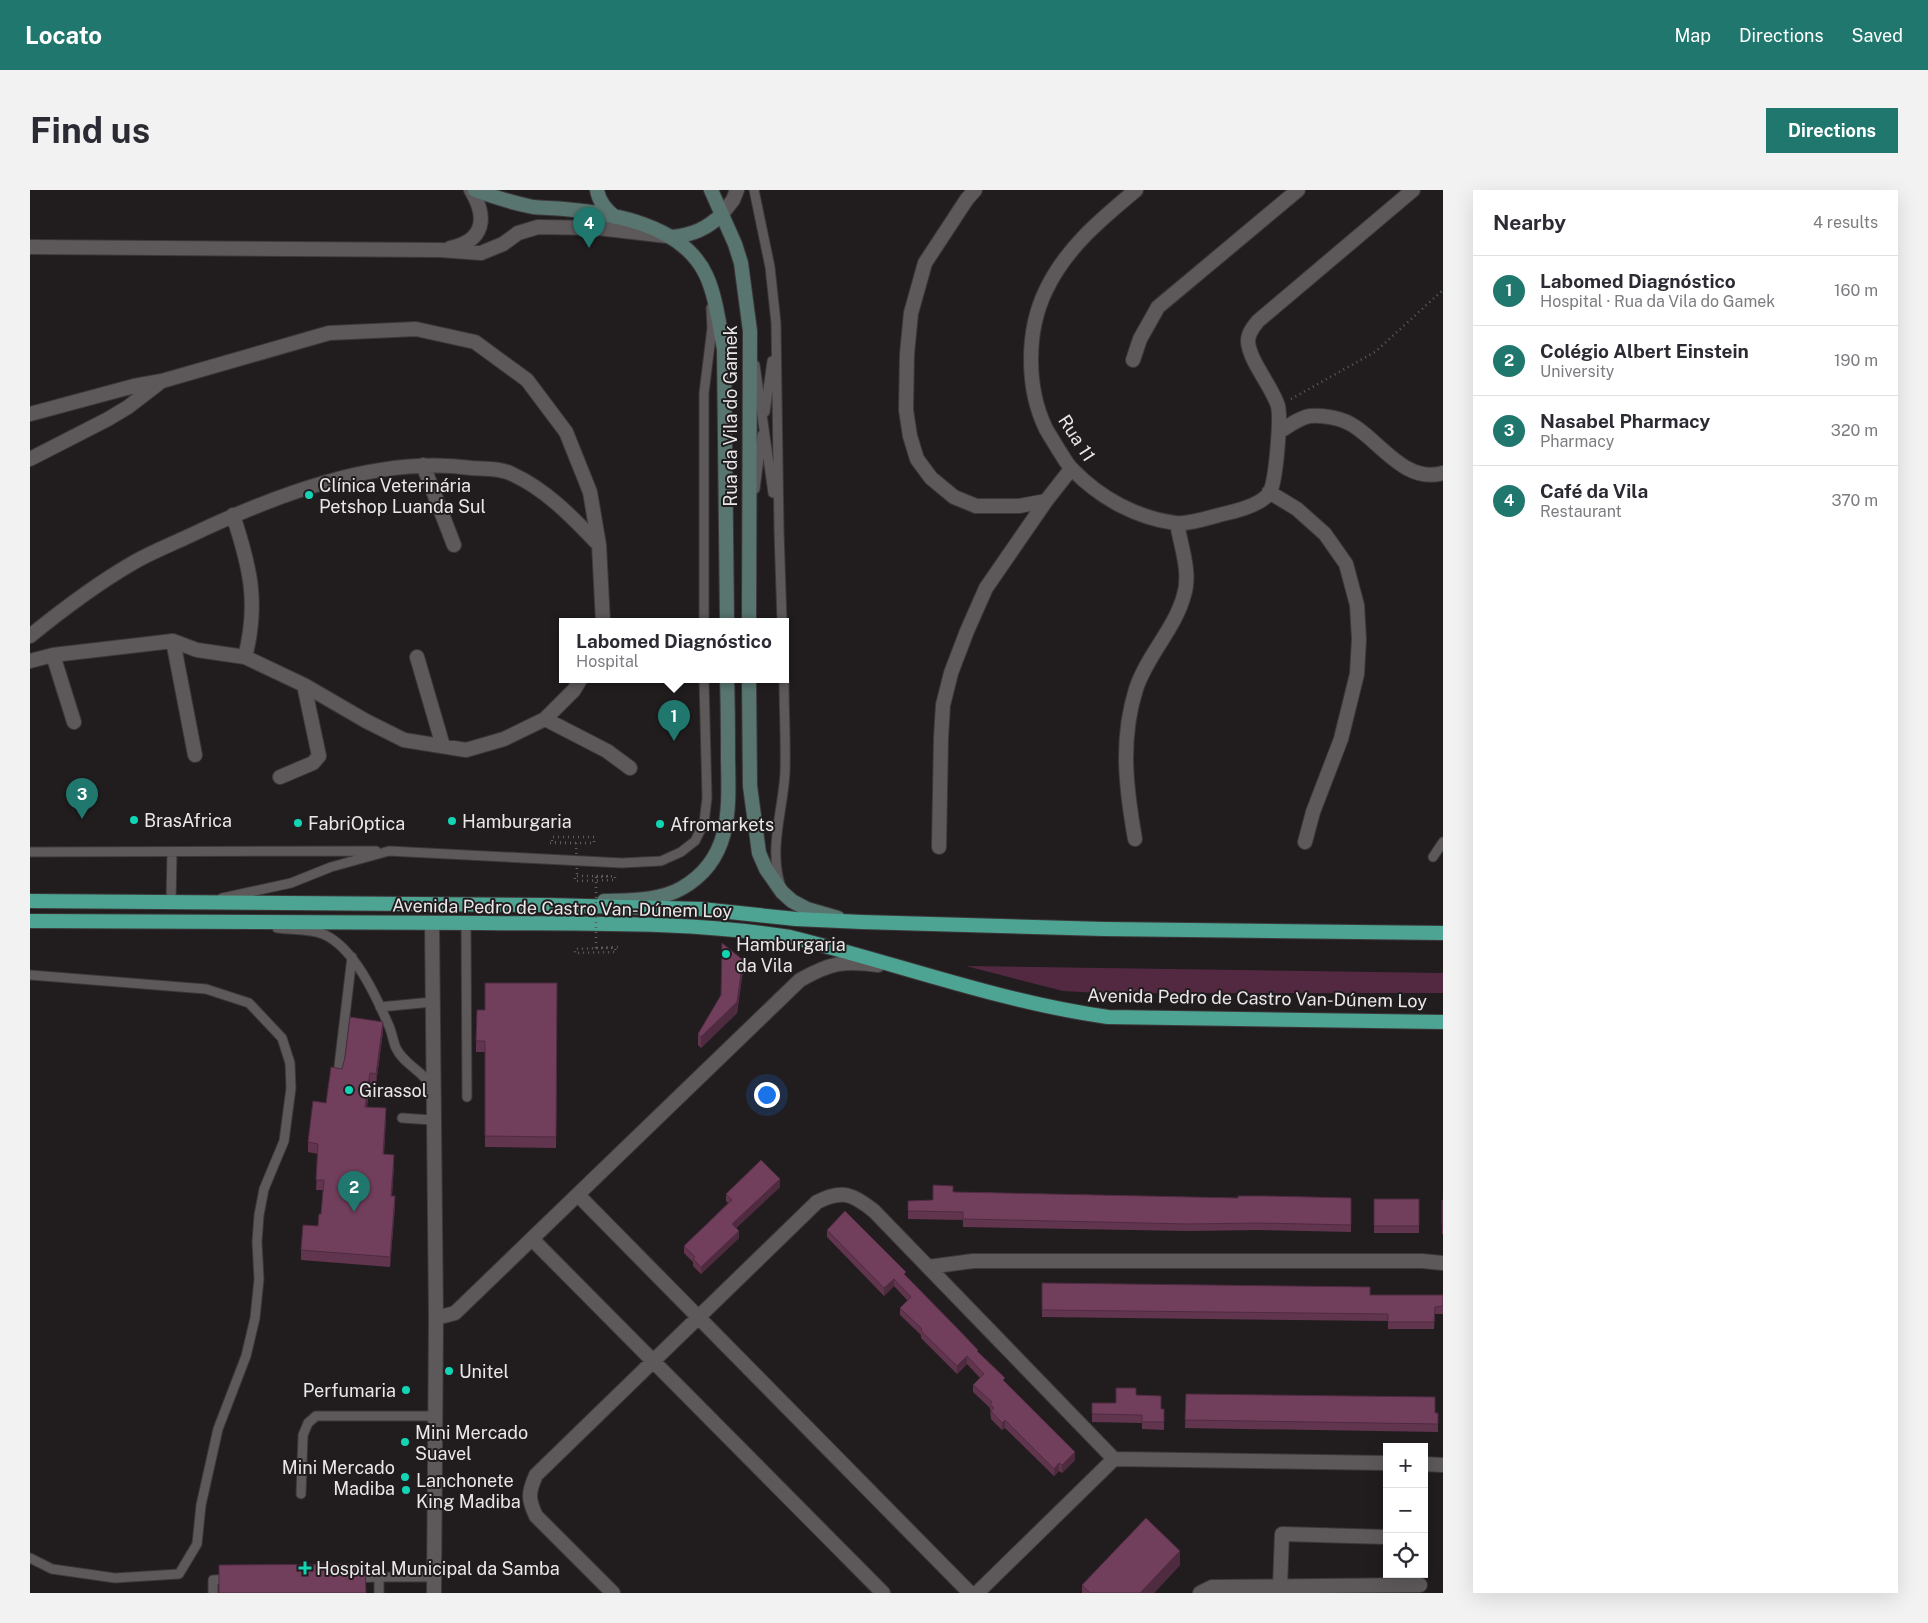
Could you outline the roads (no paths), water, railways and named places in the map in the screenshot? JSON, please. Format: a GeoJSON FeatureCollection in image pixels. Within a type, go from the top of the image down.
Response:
{"type":"FeatureCollection","features":[{"type":"Feature","properties":{"kind":"highway","name":"Avenida Pedro de Castro Van-Dúnem Loy"},"geometry":{"type":"LineString","coordinates":[[30,901],[589,906],[605,904],[701,909],[796,919],[862,922],[1104,930],[1443,933]]}},
{"type":"Feature","properties":{"kind":"highway","name":"Avenida Pedro de Castro Van-Dúnem Loy"},"geometry":{"type":"LineString","coordinates":[[30,921],[604,924],[763,932],[818,944],[1020,1001],[1063,1011],[1108,1017],[1443,1022]]}},
{"type":"Feature","properties":{"kind":"main road","name":"Rua da Vila do Gamek"},"geometry":{"type":"LineString","coordinates":[[473,190],[501,200],[534,207],[565,209],[616,217],[645,225],[672,237],[685,246],[697,260],[706,276],[724,349],[726,618]]}},
{"type":"Feature","properties":{"kind":"main road"},"geometry":{"type":"LineString","coordinates":[[597,190],[601,203],[607,211],[616,217]]}},
{"type":"Feature","properties":{"kind":"main road","name":"Rua da Vila do Gamek"},"geometry":{"type":"LineString","coordinates":[[711,190],[736,244],[741,263],[750,331],[749,618]]}},
{"type":"Feature","properties":{"kind":"main road"},"geometry":{"type":"LineString","coordinates":[[672,237],[700,231],[713,223],[722,214]]}},
{"type":"Feature","properties":{"kind":"main road"},"geometry":{"type":"LineString","coordinates":[[548,905],[605,904],[664,895],[682,888],[710,865],[717,854],[726,827],[729,804],[727,683]]}},
{"type":"Feature","properties":{"kind":"main road"},"geometry":{"type":"LineString","coordinates":[[749,683],[750,786],[759,853],[766,869],[782,892],[792,901],[824,915],[862,922]]}},
{"type":"Feature","properties":{"kind":"street"},"geometry":{"type":"LineString","coordinates":[[440,250],[462,245],[474,236],[482,226],[482,214],[473,190]]}},
{"type":"Feature","properties":{"kind":"street"},"geometry":{"type":"LineString","coordinates":[[722,214],[733,200],[737,190]]}},
{"type":"Feature","properties":{"kind":"street"},"geometry":{"type":"LineString","coordinates":[[975,190],[967,199],[925,263],[912,313],[907,354],[906,410],[910,436],[917,459],[926,472],[954,498],[976,506],[1018,506],[1046,501]]}},
{"type":"Feature","properties":{"kind":"street","name":"Rua 11"},"geometry":{"type":"LineString","coordinates":[[1136,190],[1094,226],[1067,256],[1046,290],[1035,322],[1030,356],[1034,394],[1046,429],[1071,469],[1096,491],[1125,508],[1150,517],[1177,524],[1252,506],[1270,492]]}},
{"type":"Feature","properties":{"kind":"street"},"geometry":{"type":"LineString","coordinates":[[1133,360],[1140,339],[1158,307],[1298,190]]}},
{"type":"Feature","properties":{"kind":"street"},"geometry":{"type":"LineString","coordinates":[[1305,842],[1313,812],[1341,739],[1357,674],[1359,639],[1356,604],[1346,564],[1324,534],[1297,509],[1270,492],[1279,432],[1278,406],[1255,363],[1248,341],[1258,321],[1413,190]]}},
{"type":"Feature","properties":{"kind":"street"},"geometry":{"type":"LineString","coordinates":[[30,247],[440,250],[481,253],[503,244],[518,233],[538,227],[598,228],[672,237]]}},
{"type":"Feature","properties":{"kind":"street"},"geometry":{"type":"LineString","coordinates":[[30,414],[134,386],[162,381],[329,333],[416,329],[475,342],[527,380],[566,432],[590,492],[599,545],[603,618]]}},
{"type":"Feature","properties":{"kind":"street"},"geometry":{"type":"LineString","coordinates":[[30,459],[108,419],[128,407],[162,381]]}},
{"type":"Feature","properties":{"kind":"street"},"geometry":{"type":"LineString","coordinates":[[1279,432],[1308,416],[1337,418],[1354,426],[1404,467],[1420,473],[1438,475],[1443,473]]}},
{"type":"Feature","properties":{"kind":"street"},"geometry":{"type":"LineString","coordinates":[[30,636],[68,606],[132,564],[233,515],[310,486],[364,473],[423,465],[459,466],[511,473],[554,500],[599,545]]}},
{"type":"Feature","properties":{"kind":"street"},"geometry":{"type":"LineString","coordinates":[[423,465],[454,545]]}},
{"type":"Feature","properties":{"kind":"street"},"geometry":{"type":"LineString","coordinates":[[939,847],[940,738],[943,705],[951,673],[986,588],[1046,501],[1071,469]]}},
{"type":"Feature","properties":{"kind":"street"},"geometry":{"type":"LineString","coordinates":[[233,515],[245,552],[252,583],[250,639],[245,657]]}},
{"type":"Feature","properties":{"kind":"street"},"geometry":{"type":"LineString","coordinates":[[1135,839],[1127,795],[1126,747],[1128,717],[1137,687],[1175,618],[1185,594],[1186,570],[1177,524]]}},
{"type":"Feature","properties":{"kind":"street"},"geometry":{"type":"LineString","coordinates":[[173,641],[195,755]]}},
{"type":"Feature","properties":{"kind":"street"},"geometry":{"type":"LineString","coordinates":[[30,660],[53,655],[173,641],[197,650],[245,657],[304,685],[366,721],[404,740],[466,750],[504,739],[545,719],[574,690],[578,683]]}},
{"type":"Feature","properties":{"kind":"street"},"geometry":{"type":"LineString","coordinates":[[53,655],[74,722]]}},
{"type":"Feature","properties":{"kind":"street"},"geometry":{"type":"LineString","coordinates":[[417,657],[443,746]]}},
{"type":"Feature","properties":{"kind":"street"},"geometry":{"type":"LineString","coordinates":[[280,777],[313,763],[319,756],[304,685]]}},
{"type":"Feature","properties":{"kind":"street"},"geometry":{"type":"LineString","coordinates":[[545,719],[607,751],[630,768]]}},
{"type":"Feature","properties":{"kind":"street"},"geometry":{"type":"LineString","coordinates":[[432,923],[436,1318],[434,1593]]}},
{"type":"Feature","properties":{"kind":"street"},"geometry":{"type":"LineString","coordinates":[[436,1318],[455,1313],[800,980],[836,963],[870,964],[915,971]]}},
{"type":"Feature","properties":{"kind":"street"},"geometry":{"type":"LineString","coordinates":[[613,1593],[601,1587],[536,1516],[530,1502],[530,1488],[536,1475],[817,1202],[830,1195],[846,1194],[860,1200],[874,1211],[1114,1459],[1383,1463]]}},
{"type":"Feature","properties":{"kind":"street"},"geometry":{"type":"LineString","coordinates":[[578,1195],[970,1593]]}},
{"type":"Feature","properties":{"kind":"street"},"geometry":{"type":"LineString","coordinates":[[532,1239],[883,1593]]}},
{"type":"Feature","properties":{"kind":"street"},"geometry":{"type":"LineString","coordinates":[[928,1267],[973,1261],[1443,1263]]}},
{"type":"Feature","properties":{"kind":"street"},"geometry":{"type":"LineString","coordinates":[[977,1593],[1114,1459]]}},
{"type":"Feature","properties":{"kind":"street"},"geometry":{"type":"LineString","coordinates":[[1428,1464],[1443,1465]]}},
{"type":"Feature","properties":{"kind":"street"},"geometry":{"type":"LineString","coordinates":[[1280,1586],[1282,1534],[1383,1537]]}},
{"type":"Feature","properties":{"kind":"street"},"geometry":{"type":"LineString","coordinates":[[1200,1593],[1212,1588],[1420,1584]]}},
{"type":"Feature","properties":{"kind":"lane"},"geometry":{"type":"LineString","coordinates":[[754,190],[770,266],[776,331],[782,618]]}},
{"type":"Feature","properties":{"kind":"lane","name":"Rua da Vila do Gamek"},"geometry":{"type":"LineString","coordinates":[[704,618],[704,393],[712,328],[711,293]]}},
{"type":"Feature","properties":{"kind":"lane"},"geometry":{"type":"LineString","coordinates":[[750,331],[779,531]]}},
{"type":"Feature","properties":{"kind":"lane"},"geometry":{"type":"LineString","coordinates":[[750,529],[776,331]]}},
{"type":"Feature","properties":{"kind":"lane"},"geometry":{"type":"LineString","coordinates":[[30,852],[388,851],[572,862],[632,863],[661,861],[681,852],[695,841],[704,823],[707,798],[704,683]]}},
{"type":"Feature","properties":{"kind":"lane"},"geometry":{"type":"LineString","coordinates":[[782,892],[775,862],[776,834],[785,775],[784,683]]}},
{"type":"Feature","properties":{"kind":"lane"},"geometry":{"type":"LineString","coordinates":[[1433,857],[1443,842]]}},
{"type":"Feature","properties":{"kind":"lane"},"geometry":{"type":"LineString","coordinates":[[199,902],[291,882],[331,867],[388,851]]}},
{"type":"Feature","properties":{"kind":"lane"},"geometry":{"type":"LineString","coordinates":[[171,902],[172,852]]}},
{"type":"Feature","properties":{"kind":"lane"},"geometry":{"type":"LineString","coordinates":[[235,922],[321,934],[338,942],[352,957],[380,1007],[397,1049],[407,1063],[429,1081],[433,1090]]}},
{"type":"Feature","properties":{"kind":"lane"},"geometry":{"type":"LineString","coordinates":[[466,923],[467,1097]]}},
{"type":"Feature","properties":{"kind":"lane"},"geometry":{"type":"LineString","coordinates":[[339,1066],[352,957]]}},
{"type":"Feature","properties":{"kind":"lane"},"geometry":{"type":"LineString","coordinates":[[30,975],[206,989],[250,1003],[282,1038],[290,1063],[291,1088],[284,1141],[264,1189],[259,1215],[260,1279],[255,1318],[246,1356],[218,1429],[201,1505],[197,1544],[179,1574],[115,1578],[52,1569],[30,1558]]}},
{"type":"Feature","properties":{"kind":"lane"},"geometry":{"type":"LineString","coordinates":[[380,1007],[432,1002]]}},
{"type":"Feature","properties":{"kind":"lane"},"geometry":{"type":"LineString","coordinates":[[402,1118],[434,1120]]}},
{"type":"Feature","properties":{"kind":"lane"},"geometry":{"type":"LineString","coordinates":[[300,1494],[303,1435],[308,1423],[316,1416],[435,1416]]}},
{"type":"Feature","properties":{"kind":"lane"},"geometry":{"type":"LineString","coordinates":[[379,1577],[379,1593]]}},
{"type":"Feature","properties":{"kind":"lane"},"geometry":{"type":"LineString","coordinates":[[350,1578],[434,1577]]}},
{"type":"Feature","properties":{"kind":"lane"},"geometry":{"type":"LineString","coordinates":[[213,1593],[213,1580],[243,1579]]}},
{"type":"Feature","properties":{"kind":"place","name":"Café da Vila"},"geometry":{"type":"Point","coordinates":[589,248]}},
{"type":"Feature","properties":{"kind":"place","name":"Clínica Veterinária Petshop Luanda Sul"},"geometry":{"type":"Point","coordinates":[309,495]}},
{"type":"Feature","properties":{"kind":"place","name":"Labomed Diagnóstico"},"geometry":{"type":"Point","coordinates":[674,741]}},
{"type":"Feature","properties":{"kind":"place","name":"Nasabel Pharmacy"},"geometry":{"type":"Point","coordinates":[82,819]}},
{"type":"Feature","properties":{"kind":"place","name":"BrasAfrica"},"geometry":{"type":"Point","coordinates":[134,820]}},
{"type":"Feature","properties":{"kind":"place","name":"Hamburgaria"},"geometry":{"type":"Point","coordinates":[452,821]}},
{"type":"Feature","properties":{"kind":"place","name":"FabriOptica"},"geometry":{"type":"Point","coordinates":[298,823]}},
{"type":"Feature","properties":{"kind":"place","name":"Afromarkets"},"geometry":{"type":"Point","coordinates":[660,824]}},
{"type":"Feature","properties":{"kind":"place","name":"Hamburgaria da Vila"},"geometry":{"type":"Point","coordinates":[726,954]}},
{"type":"Feature","properties":{"kind":"place","name":"Girassol"},"geometry":{"type":"Point","coordinates":[349,1090]}},
{"type":"Feature","properties":{"kind":"place","name":"Colégio Albert Einstein"},"geometry":{"type":"Point","coordinates":[354,1212]}},
{"type":"Feature","properties":{"kind":"place","name":"Unitel"},"geometry":{"type":"Point","coordinates":[449,1371]}},
{"type":"Feature","properties":{"kind":"place","name":"Perfumaria"},"geometry":{"type":"Point","coordinates":[406,1390]}},
{"type":"Feature","properties":{"kind":"place","name":"Mini Mercado Suavel"},"geometry":{"type":"Point","coordinates":[405,1442]}},
{"type":"Feature","properties":{"kind":"place","name":"Mini Mercado Madiba"},"geometry":{"type":"Point","coordinates":[405,1477]}},
{"type":"Feature","properties":{"kind":"place","name":"Lanchonete King Madiba"},"geometry":{"type":"Point","coordinates":[406,1490]}},
{"type":"Feature","properties":{"kind":"place","name":"Hospital Municipal da Samba"},"geometry":{"type":"Point","coordinates":[305,1568]}}]}
